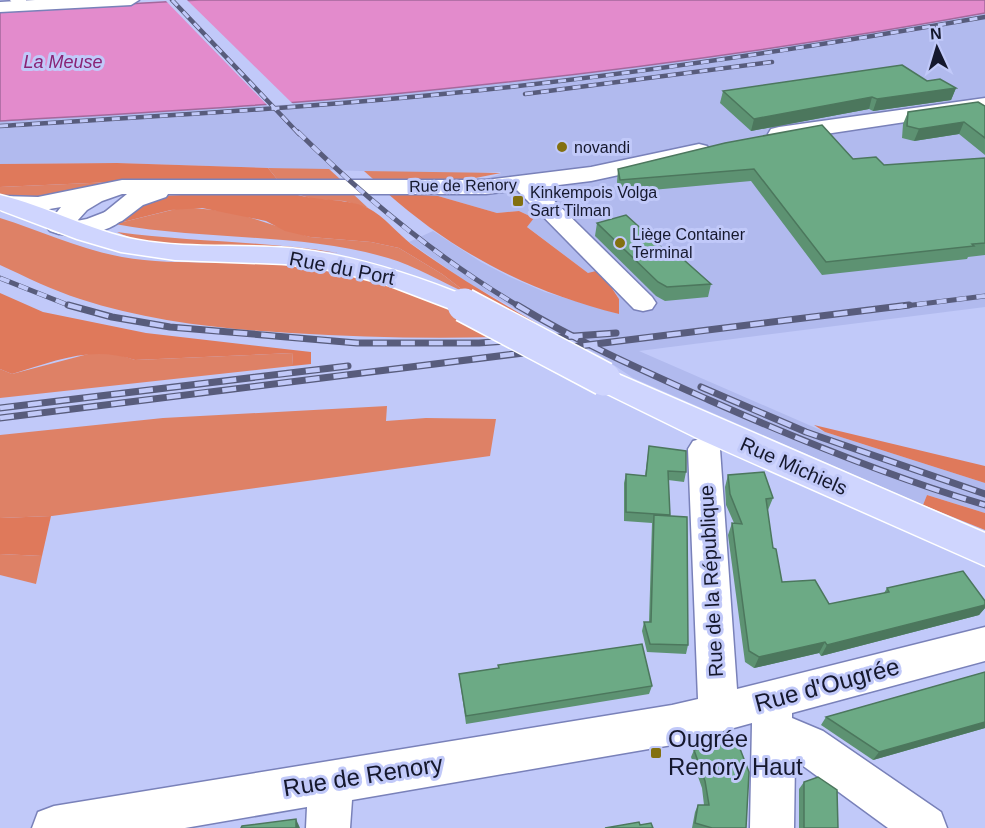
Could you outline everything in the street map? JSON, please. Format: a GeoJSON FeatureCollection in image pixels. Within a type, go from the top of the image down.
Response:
{"type":"FeatureCollection","features":[{"type":"Feature","properties":{"kind":"main road","name":"Rue du Port"},"geometry":{"type":"LineString","coordinates":[[1,203],[64,227],[111,228],[163,252],[288,256],[388,276],[461,304],[604,379]]}},
{"type":"Feature","properties":{"kind":"main road","name":"Rue Michiels"},"geometry":{"type":"LineString","coordinates":[[604,379],[979,550]]}},
{"type":"Feature","properties":{"kind":"street"},"geometry":{"type":"LineString","coordinates":[[0,2],[34,0]]}},
{"type":"Feature","properties":{"kind":"street"},"geometry":{"type":"LineString","coordinates":[[0,7],[131,0]]}},
{"type":"Feature","properties":{"kind":"street"},"geometry":{"type":"LineString","coordinates":[[760,138],[985,104]]}},
{"type":"Feature","properties":{"kind":"street","name":"Rue de Renory"},"geometry":{"type":"LineString","coordinates":[[1,203],[38,204],[133,186],[324,185],[446,188],[523,183],[591,174],[726,145]]}},
{"type":"Feature","properties":{"kind":"street"},"geometry":{"type":"LineString","coordinates":[[523,183],[643,303]]}},
{"type":"Feature","properties":{"kind":"street","name":"Rue de Renory"},"geometry":{"type":"LineString","coordinates":[[111,228],[134,200],[185,187]]}},
{"type":"Feature","properties":{"kind":"street","name":"Rue de Renory"},"geometry":{"type":"LineString","coordinates":[[64,227],[76,204],[93,194]]}},
{"type":"Feature","properties":{"kind":"street","name":"Rue de la République"},"geometry":{"type":"LineString","coordinates":[[704,449],[719,713]]}},
{"type":"Feature","properties":{"kind":"street","name":"Rue d'Ougrée"},"geometry":{"type":"LineString","coordinates":[[672,724],[719,713],[772,715],[984,643]]}},
{"type":"Feature","properties":{"kind":"street"},"geometry":{"type":"LineString","coordinates":[[772,715],[772,828]]}},
{"type":"Feature","properties":{"kind":"street"},"geometry":{"type":"LineString","coordinates":[[772,715],[808,746],[925,828]]}},
{"type":"Feature","properties":{"kind":"street","name":"Rue de Renory"},"geometry":{"type":"LineString","coordinates":[[54,828],[672,724]]}},
{"type":"Feature","properties":{"kind":"street"},"geometry":{"type":"LineString","coordinates":[[328,828],[331,780]]}},
{"type":"Feature","properties":{"kind":"shaded area"},"geometry":{"type":"Polygon","coordinates":[[[985,13],[985,307],[639,351],[825,432],[985,483],[985,513],[927,495],[923,505],[633,378],[599,355],[468,283],[409,242],[433,231],[481,262],[510,277],[545,292],[619,314],[619,299],[611,284],[588,273],[526,226],[534,218],[519,211],[497,213],[438,196],[440,180],[488,178],[501,174],[500,172],[453,174],[117,163],[0,164],[0,121],[401,93],[578,74],[771,48],[985,13]]]}},
{"type":"Feature","properties":{"kind":"shaded area"},"geometry":{"type":"Polygon","coordinates":[[[117,163],[268,168],[277,179],[135,181],[0,187],[0,164],[117,163]]]}},
{"type":"Feature","properties":{"kind":"shaded area"},"geometry":{"type":"Polygon","coordinates":[[[268,168],[329,169],[340,179],[277,179],[268,168]]]}},
{"type":"Feature","properties":{"kind":"shaded area"},"geometry":{"type":"Polygon","coordinates":[[[364,171],[501,173],[465,180],[373,179],[364,171]]]}},
{"type":"Feature","properties":{"kind":"shaded area"},"geometry":{"type":"Polygon","coordinates":[[[135,181],[51,197],[17,198],[0,195],[0,187],[135,181]]]}},
{"type":"Feature","properties":{"kind":"shaded area"},"geometry":{"type":"Polygon","coordinates":[[[287,191],[351,192],[368,208],[344,201],[313,199],[287,191]]]}},
{"type":"Feature","properties":{"kind":"shaded area"},"geometry":{"type":"Polygon","coordinates":[[[287,191],[307,197],[358,204],[368,208],[380,215],[406,240],[426,255],[536,323],[530,328],[468,294],[442,274],[399,248],[371,242],[310,237],[285,231],[266,221],[202,208],[171,210],[115,224],[154,196],[287,191]]]}},
{"type":"Feature","properties":{"kind":"shaded area"},"geometry":{"type":"Polygon","coordinates":[[[387,193],[438,196],[497,213],[519,211],[534,218],[527,227],[588,273],[600,270],[619,299],[619,314],[555,294],[496,268],[440,235],[387,193]]]}},
{"type":"Feature","properties":{"kind":"shaded area"},"geometry":{"type":"Polygon","coordinates":[[[184,207],[233,212],[310,237],[371,242],[399,248],[442,274],[468,294],[398,261],[355,250],[287,240],[183,233],[115,224],[184,207]]]}},
{"type":"Feature","properties":{"kind":"shaded area"},"geometry":{"type":"Polygon","coordinates":[[[0,218],[75,245],[122,257],[178,262],[272,264],[315,269],[358,278],[440,305],[496,337],[342,336],[264,331],[184,323],[105,307],[39,283],[0,265],[0,218]]]}},
{"type":"Feature","properties":{"kind":"shaded area"},"geometry":{"type":"Polygon","coordinates":[[[117,232],[338,253],[260,246],[168,245],[133,238],[117,232]]]}},
{"type":"Feature","properties":{"kind":"shaded area"},"geometry":{"type":"Polygon","coordinates":[[[0,293],[43,312],[146,333],[311,352],[311,364],[292,366],[293,353],[135,360],[119,356],[88,354],[73,356],[12,374],[0,369],[0,293]]]}},
{"type":"Feature","properties":{"kind":"shaded area"},"geometry":{"type":"Polygon","coordinates":[[[92,353],[114,353],[135,360],[293,353],[292,366],[0,398],[0,369],[12,374],[92,353]]]}},
{"type":"Feature","properties":{"kind":"shaded area"},"geometry":{"type":"Polygon","coordinates":[[[387,406],[386,421],[426,418],[496,419],[490,456],[52,516],[0,518],[0,435],[163,418],[387,406]]]}},
{"type":"Feature","properties":{"kind":"shaded area"},"geometry":{"type":"Polygon","coordinates":[[[814,425],[985,466],[985,483],[825,432],[814,425]]]}},
{"type":"Feature","properties":{"kind":"shaded area"},"geometry":{"type":"Polygon","coordinates":[[[927,495],[985,513],[985,530],[923,505],[927,495]]]}},
{"type":"Feature","properties":{"kind":"shaded area"},"geometry":{"type":"Polygon","coordinates":[[[51,516],[42,556],[0,554],[0,518],[51,516]]]}},
{"type":"Feature","properties":{"kind":"shaded area"},"geometry":{"type":"Polygon","coordinates":[[[0,554],[42,556],[36,584],[0,575],[0,554]]]}},
{"type":"Feature","properties":{"kind":"water","name":"La Meuse"},"geometry":{"type":"Polygon","coordinates":[[[199,0],[985,0],[985,13],[767,49],[476,86],[302,102],[0,121],[0,11],[199,0]]]}},
{"type":"Feature","properties":{"kind":"pier"},"geometry":{"type":"Polygon","coordinates":[[[165,0],[187,0],[293,104],[268,106],[165,0]]]}},
{"type":"Feature","properties":{"kind":"building"},"geometry":{"type":"Polygon","coordinates":[[[902,65],[927,81],[940,79],[956,88],[877,99],[872,97],[754,119],[723,91],[902,65]]]}},
{"type":"Feature","properties":{"kind":"building"},"geometry":{"type":"Polygon","coordinates":[[[978,102],[985,106],[985,138],[964,122],[919,129],[907,126],[908,112],[978,102]]]}},
{"type":"Feature","properties":{"kind":"building"},"geometry":{"type":"Polygon","coordinates":[[[822,125],[853,159],[876,157],[884,165],[985,158],[985,243],[826,262],[754,169],[620,180],[618,169],[725,143],[822,125]]]}},
{"type":"Feature","properties":{"kind":"building"},"geometry":{"type":"Polygon","coordinates":[[[626,215],[668,253],[675,252],[711,284],[667,287],[658,282],[597,223],[626,215]]]}},
{"type":"Feature","properties":{"kind":"building"},"geometry":{"type":"Polygon","coordinates":[[[649,446],[686,451],[686,472],[668,471],[670,515],[626,512],[626,474],[646,476],[649,446]]]}},
{"type":"Feature","properties":{"kind":"building"},"geometry":{"type":"Polygon","coordinates":[[[764,472],[773,498],[766,499],[773,548],[776,549],[782,582],[815,580],[829,604],[889,592],[887,588],[963,571],[985,601],[985,605],[827,645],[825,642],[759,657],[749,651],[732,523],[742,524],[730,494],[728,475],[764,472]]]}},
{"type":"Feature","properties":{"kind":"building"},"geometry":{"type":"Polygon","coordinates":[[[654,515],[687,517],[688,645],[650,644],[644,622],[651,622],[654,515]]]}},
{"type":"Feature","properties":{"kind":"building"},"geometry":{"type":"Polygon","coordinates":[[[642,644],[652,686],[466,716],[459,674],[499,668],[498,665],[642,644]]]}},
{"type":"Feature","properties":{"kind":"building"},"geometry":{"type":"Polygon","coordinates":[[[985,672],[985,722],[879,752],[826,717],[985,672]]]}},
{"type":"Feature","properties":{"kind":"building"},"geometry":{"type":"Polygon","coordinates":[[[737,741],[749,772],[746,828],[712,828],[695,823],[698,805],[709,805],[705,781],[694,750],[737,741]]]}},
{"type":"Feature","properties":{"kind":"building"},"geometry":{"type":"Polygon","coordinates":[[[818,777],[837,790],[838,828],[804,828],[804,782],[818,777]]]}},
{"type":"Feature","properties":{"kind":"building"},"geometry":{"type":"Polygon","coordinates":[[[296,819],[296,828],[241,828],[242,826],[296,819]]]}},
{"type":"Feature","properties":{"kind":"building"},"geometry":{"type":"Polygon","coordinates":[[[639,822],[640,825],[651,823],[653,828],[605,828],[639,822]]]}},
{"type":"Feature","properties":{"kind":"railway"},"geometry":{"type":"LineString","coordinates":[[172,0],[274,108]]}},
{"type":"Feature","properties":{"kind":"railway"},"geometry":{"type":"LineString","coordinates":[[274,108],[422,96],[608,75],[734,58],[985,17]]}},
{"type":"Feature","properties":{"kind":"railway"},"geometry":{"type":"LineString","coordinates":[[525,94],[772,62]]}},
{"type":"Feature","properties":{"kind":"railway"},"geometry":{"type":"LineString","coordinates":[[0,126],[274,108]]}},
{"type":"Feature","properties":{"kind":"railway"},"geometry":{"type":"LineString","coordinates":[[274,108],[299,134]]}},
{"type":"Feature","properties":{"kind":"railway"},"geometry":{"type":"LineString","coordinates":[[298,132],[350,181],[403,226],[431,248],[520,307]]}},
{"type":"Feature","properties":{"kind":"railway"},"geometry":{"type":"LineString","coordinates":[[0,278],[73,307]]}},
{"type":"Feature","properties":{"kind":"railway"},"geometry":{"type":"LineString","coordinates":[[897,307],[985,296]]}},
{"type":"Feature","properties":{"kind":"railway"},"geometry":{"type":"LineString","coordinates":[[68,305],[112,317],[170,327],[357,343],[479,343],[574,336]]}},
{"type":"Feature","properties":{"kind":"railway"},"geometry":{"type":"LineString","coordinates":[[517,305],[574,336]]}},
{"type":"Feature","properties":{"kind":"railway"},"geometry":{"type":"LineString","coordinates":[[590,345],[909,305]]}},
{"type":"Feature","properties":{"kind":"railway"},"geometry":{"type":"LineString","coordinates":[[574,336],[616,333]]}},
{"type":"Feature","properties":{"kind":"railway"},"geometry":{"type":"LineString","coordinates":[[574,336],[590,345]]}},
{"type":"Feature","properties":{"kind":"railway"},"geometry":{"type":"LineString","coordinates":[[0,418],[590,345]]}},
{"type":"Feature","properties":{"kind":"railway"},"geometry":{"type":"LineString","coordinates":[[590,345],[743,415],[811,443],[880,470],[985,505]]}},
{"type":"Feature","properties":{"kind":"railway"},"geometry":{"type":"LineString","coordinates":[[0,408],[348,366]]}},
{"type":"Feature","properties":{"kind":"railway"},"geometry":{"type":"LineString","coordinates":[[701,387],[806,432],[985,494]]}},
{"type":"Feature","properties":{"kind":"place","name":"novandi"},"geometry":{"type":"Point","coordinates":[562,147]}},
{"type":"Feature","properties":{"kind":"place","name":"Kinkempois Volga Sart Tilman"},"geometry":{"type":"Point","coordinates":[518,201]}},
{"type":"Feature","properties":{"kind":"place","name":"Liège Container Terminal"},"geometry":{"type":"Point","coordinates":[620,243]}},
{"type":"Feature","properties":{"kind":"place","name":"Ougrée Renory Haut"},"geometry":{"type":"Point","coordinates":[656,753]}}]}
